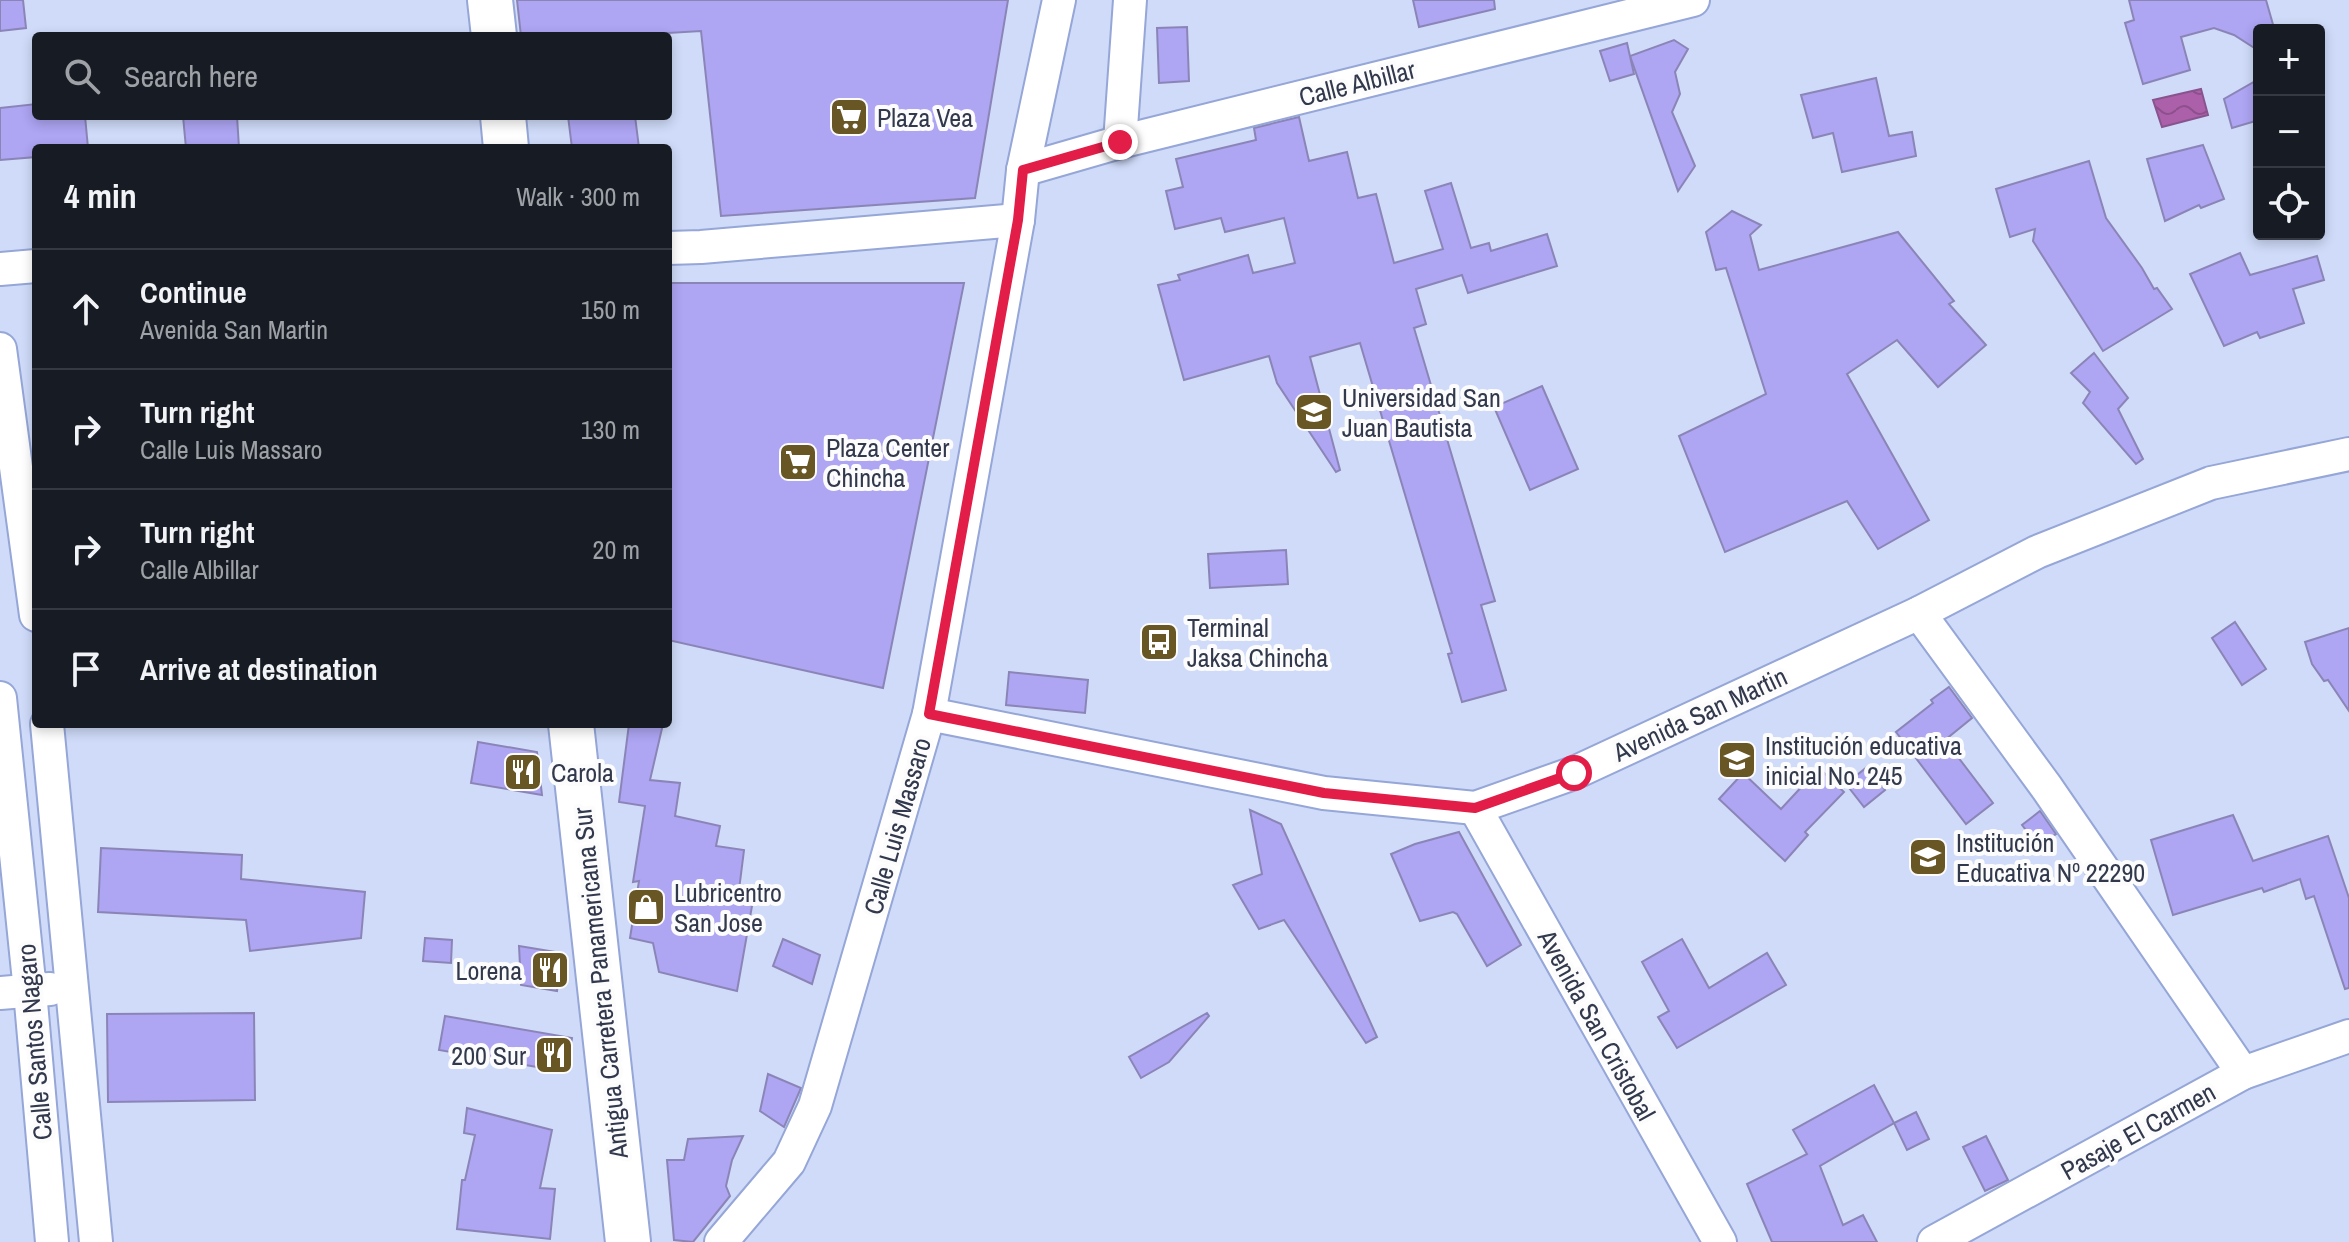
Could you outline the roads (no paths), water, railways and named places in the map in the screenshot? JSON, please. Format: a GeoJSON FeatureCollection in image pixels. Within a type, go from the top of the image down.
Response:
{"type":"FeatureCollection","features":[{"type":"Feature","properties":{"kind":"highway"},"geometry":{"type":"LineString","coordinates":[[490,0],[494,32]]}},
{"type":"Feature","properties":{"kind":"highway"},"geometry":{"type":"LineString","coordinates":[[503,120],[506,144]]}},
{"type":"Feature","properties":{"kind":"highway","name":"Antigua Carretera Panamericana Sur"},"geometry":{"type":"LineString","coordinates":[[571,728],[628,1242]]}},
{"type":"Feature","properties":{"kind":"street","name":"Calle Luis Massaro"},"geometry":{"type":"LineString","coordinates":[[721,1242],[789,1162],[815,1106],[929,714],[1018,220],[1023,170],[1059,0]]}},
{"type":"Feature","properties":{"kind":"street"},"geometry":{"type":"LineString","coordinates":[[1120,142],[1130,0]]}},
{"type":"Feature","properties":{"kind":"street","name":"Calle Albillar"},"geometry":{"type":"LineString","coordinates":[[1023,170],[1120,142],[1692,0]]}},
{"type":"Feature","properties":{"kind":"street"},"geometry":{"type":"LineString","coordinates":[[672,248],[1018,220]]}},
{"type":"Feature","properties":{"kind":"street"},"geometry":{"type":"LineString","coordinates":[[0,269],[32,266]]}},
{"type":"Feature","properties":{"kind":"street"},"geometry":{"type":"LineString","coordinates":[[0,349],[32,553]]}},
{"type":"Feature","properties":{"kind":"street","name":"Avenida San Martin"},"geometry":{"type":"LineString","coordinates":[[929,714],[1324,793],[1475,808],[1574,773],[1919,613],[2037,552],[2211,483],[2349,454]]}},
{"type":"Feature","properties":{"kind":"street"},"geometry":{"type":"LineString","coordinates":[[1919,613],[2047,788],[2243,1073]]}},
{"type":"Feature","properties":{"kind":"street","name":"Calle Santos Nagaro"},"geometry":{"type":"LineString","coordinates":[[0,698],[15,992],[52,1242]]}},
{"type":"Feature","properties":{"kind":"street","name":"Calle Santos Nagaro"},"geometry":{"type":"LineString","coordinates":[[47,728],[96,1242]]}},
{"type":"Feature","properties":{"kind":"street","name":"Avenida San Cristobal"},"geometry":{"type":"LineString","coordinates":[[1475,808],[1720,1242]]}},
{"type":"Feature","properties":{"kind":"street"},"geometry":{"type":"LineString","coordinates":[[15,992],[73,987]]}},
{"type":"Feature","properties":{"kind":"street","name":"Pasaje El Carmen"},"geometry":{"type":"LineString","coordinates":[[1934,1242],[2243,1073],[2349,1036]]}},
{"type":"Feature","properties":{"kind":"water"},"geometry":{"type":"Polygon","coordinates":[[[2201,89],[2208,115],[2162,127],[2153,100],[2201,89]]]}},
{"type":"Feature","properties":{"kind":"place","name":"Plaza Vea"},"geometry":{"type":"Point","coordinates":[849,117]}},
{"type":"Feature","properties":{"kind":"place","name":"Universidad San Juan Bautista"},"geometry":{"type":"Point","coordinates":[1314,412]}},
{"type":"Feature","properties":{"kind":"place","name":"Plaza Center Chincha"},"geometry":{"type":"Point","coordinates":[798,462]}},
{"type":"Feature","properties":{"kind":"place","name":"Terminal Jaksa Chincha"},"geometry":{"type":"Point","coordinates":[1159,642]}},
{"type":"Feature","properties":{"kind":"place","name":"Institución educativa inicial No. 245"},"geometry":{"type":"Point","coordinates":[1737,760]}},
{"type":"Feature","properties":{"kind":"place","name":"Carola"},"geometry":{"type":"Point","coordinates":[523,772]}},
{"type":"Feature","properties":{"kind":"place","name":"Institución Educativa Nº 22290"},"geometry":{"type":"Point","coordinates":[1928,857]}},
{"type":"Feature","properties":{"kind":"place","name":"Lubricentro San Jose"},"geometry":{"type":"Point","coordinates":[646,907]}},
{"type":"Feature","properties":{"kind":"place","name":"Lorena"},"geometry":{"type":"Point","coordinates":[550,970]}},
{"type":"Feature","properties":{"kind":"place","name":"200 Sur"},"geometry":{"type":"Point","coordinates":[554,1055]}}]}
